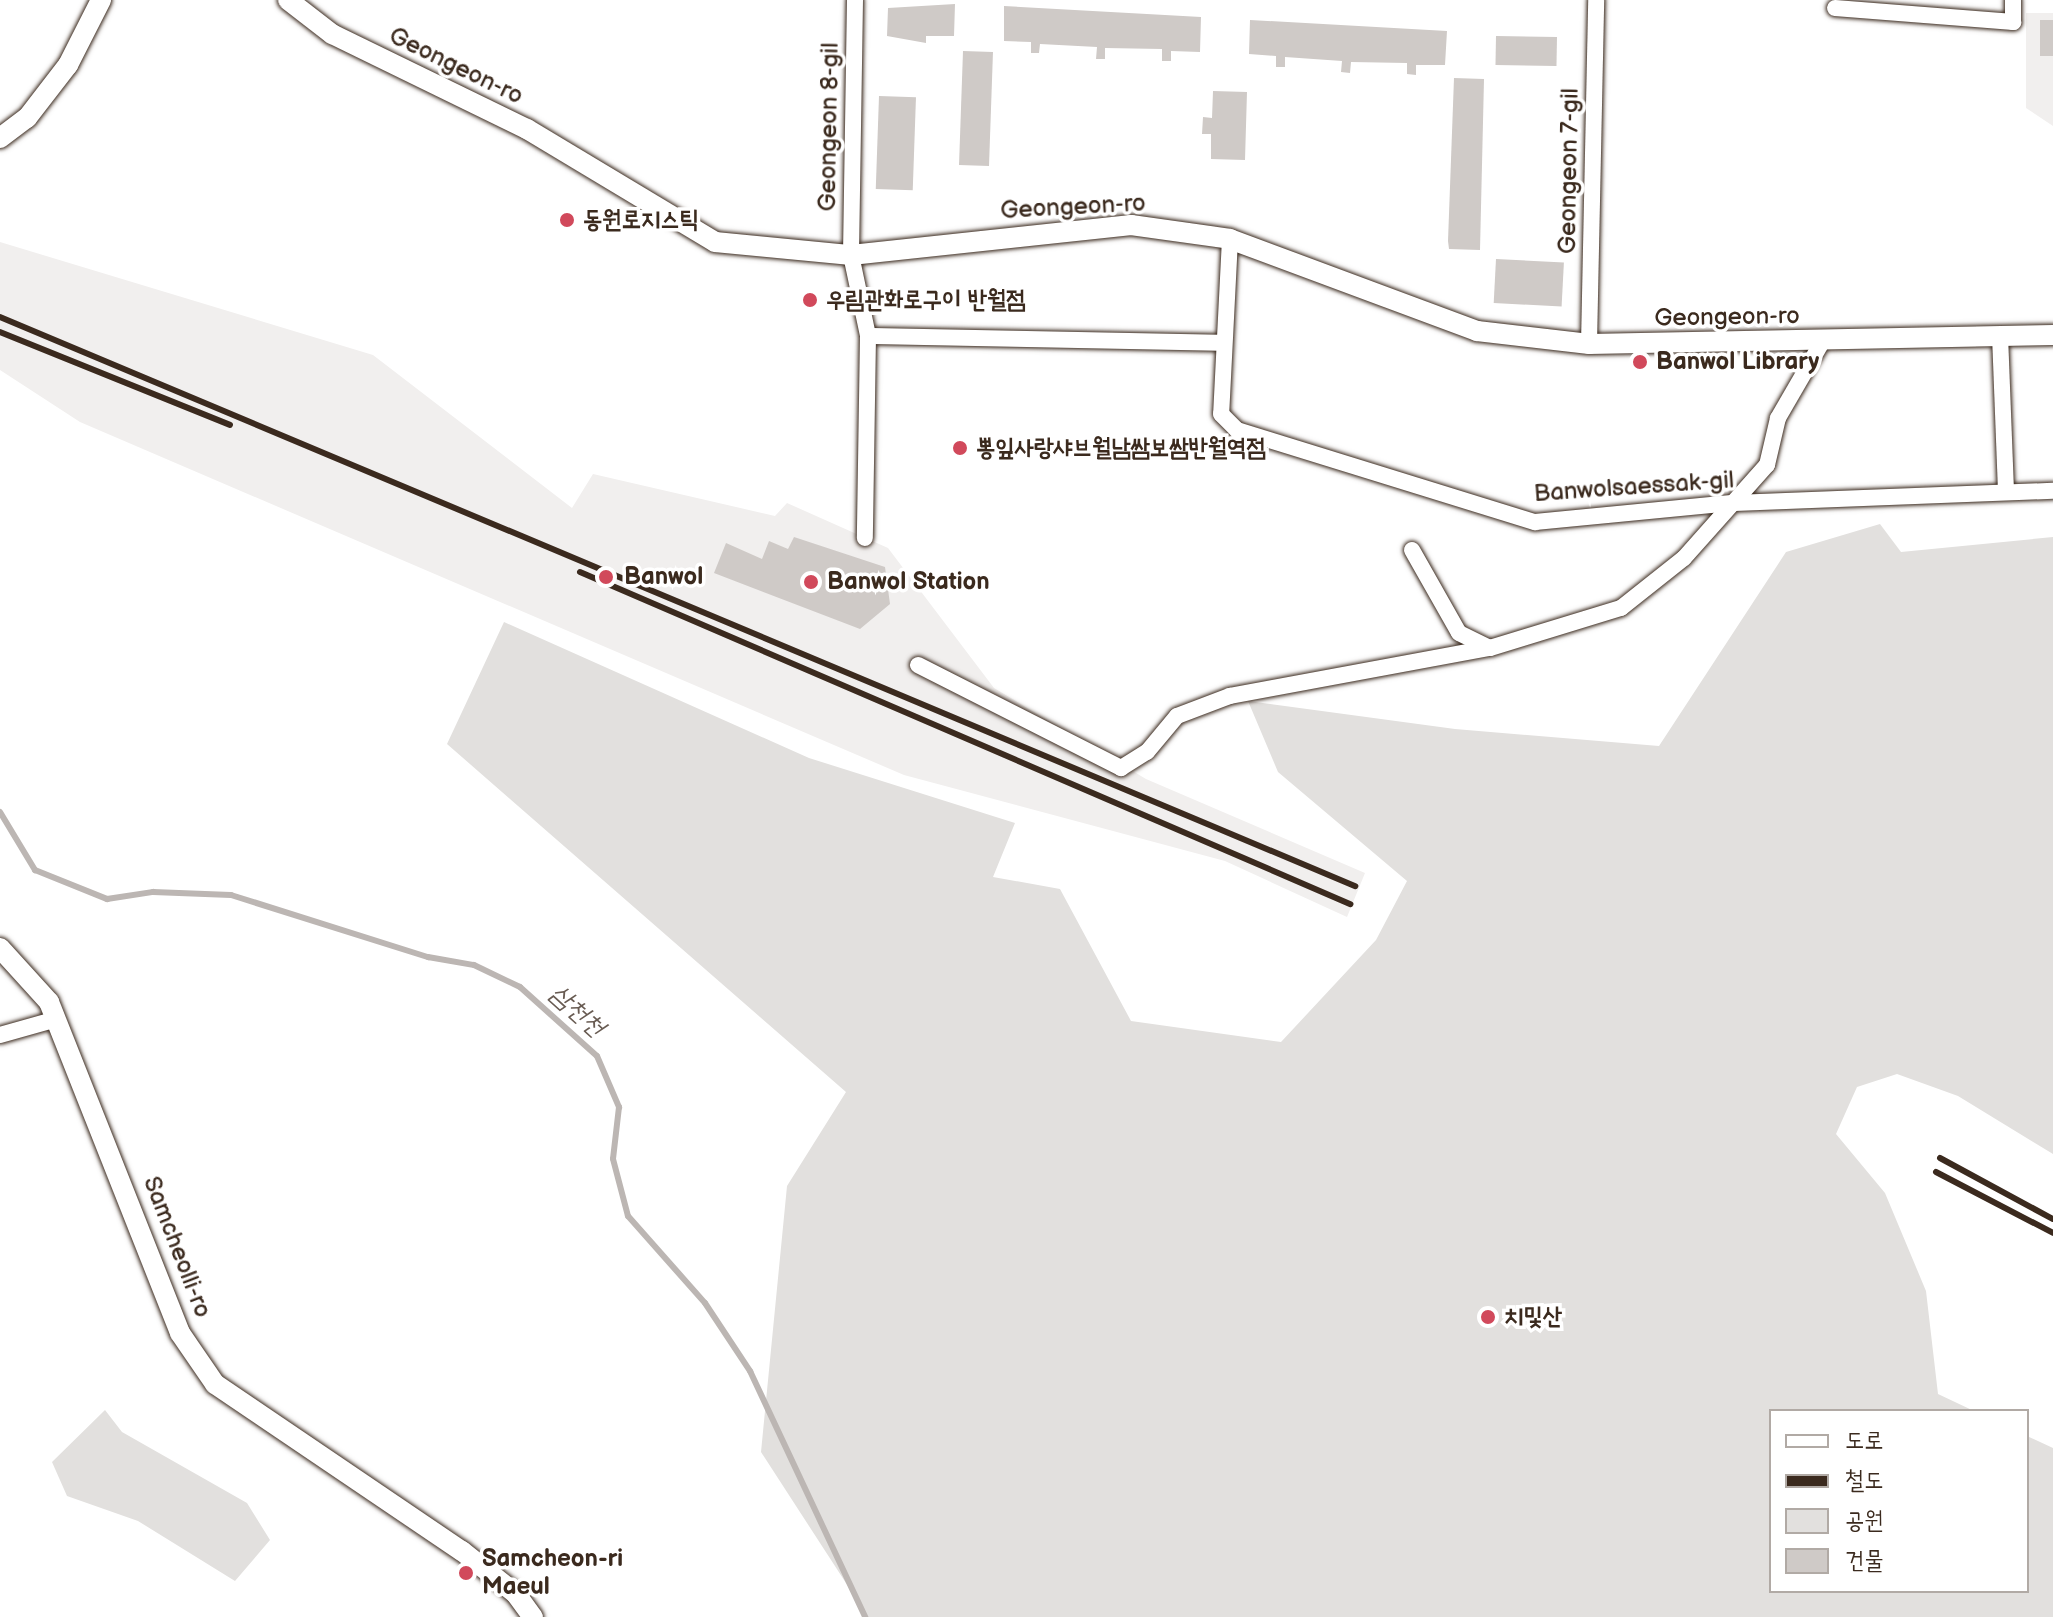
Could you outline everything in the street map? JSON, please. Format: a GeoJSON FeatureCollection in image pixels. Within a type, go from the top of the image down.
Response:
{"type":"FeatureCollection","features":[{"type":"Feature","properties":{"kind":"street"},"geometry":{"type":"LineString","coordinates":[[0,138],[27,118],[68,65],[101,0]]}},
{"type":"Feature","properties":{"kind":"street","name":"Geongeon-ro"},"geometry":{"type":"LineString","coordinates":[[288,0],[332,34],[527,129],[715,242],[851,255],[1131,225],[1230,239],[1477,331],[1589,344],[1822,342],[2053,335]]}},
{"type":"Feature","properties":{"kind":"street","name":"Geongeon 8-gil"},"geometry":{"type":"LineString","coordinates":[[855,0],[851,255],[868,336],[865,538]]}},
{"type":"Feature","properties":{"kind":"street","name":"Geongeon 7-gil"},"geometry":{"type":"LineString","coordinates":[[1589,344],[1596,0]]}},
{"type":"Feature","properties":{"kind":"street"},"geometry":{"type":"LineString","coordinates":[[1835,8],[2013,22],[2013,0]]}},
{"type":"Feature","properties":{"kind":"street","name":"Banwolsaessak-gil"},"geometry":{"type":"LineString","coordinates":[[1230,239],[1221,414],[1237,430],[1535,522],[1734,503],[2053,491]]}},
{"type":"Feature","properties":{"kind":"street"},"geometry":{"type":"LineString","coordinates":[[2000,335],[2006,491]]}},
{"type":"Feature","properties":{"kind":"street"},"geometry":{"type":"LineString","coordinates":[[868,336],[1224,343]]}},
{"type":"Feature","properties":{"kind":"street"},"geometry":{"type":"LineString","coordinates":[[918,665],[1121,768],[1147,752],[1177,716],[1230,696],[1490,648],[1621,608],[1684,558],[1767,465],[1778,418],[1822,342]]}},
{"type":"Feature","properties":{"kind":"street"},"geometry":{"type":"LineString","coordinates":[[1412,550],[1459,633],[1490,648]]}},
{"type":"Feature","properties":{"kind":"street","name":"Samcheolli-ro"},"geometry":{"type":"LineString","coordinates":[[0,948],[57,1019],[180,1333],[215,1384],[462,1551],[533,1617]]}},
{"type":"Feature","properties":{"kind":"street"},"geometry":{"type":"LineString","coordinates":[[0,1035],[57,1019]]}},
{"type":"Feature","properties":{"kind":"shaded area"},"geometry":{"type":"Polygon","coordinates":[[[2026,13],[2053,13],[2053,126],[2026,108],[2026,13]]]}},
{"type":"Feature","properties":{"kind":"shaded area"},"geometry":{"type":"Polygon","coordinates":[[[0,242],[373,355],[572,508],[593,474],[775,516],[787,503],[888,548],[994,688],[1146,779],[1365,873],[1347,917],[1225,861],[904,775],[80,422],[0,370],[0,242]]]}},
{"type":"Feature","properties":{"kind":"green space"},"geometry":{"type":"Polygon","coordinates":[[[1880,524],[1901,552],[2053,537],[2053,1154],[1958,1096],[1897,1074],[1857,1087],[1836,1134],[1885,1193],[1926,1291],[1938,1394],[1970,1409],[1769,1409],[1769,1593],[2029,1593],[2029,1437],[2053,1448],[2053,1617],[868,1617],[761,1452],[787,1186],[846,1092],[447,744],[504,622],[809,758],[1015,823],[993,877],[1060,889],[1131,1021],[1281,1042],[1376,940],[1407,881],[1278,772],[1248,701],[1455,729],[1659,746],[1786,552],[1880,524]]]}},
{"type":"Feature","properties":{"kind":"green space"},"geometry":{"type":"Polygon","coordinates":[[[105,1410],[122,1432],[247,1503],[270,1540],[235,1581],[138,1521],[67,1496],[52,1462],[105,1410]]]}},
{"type":"Feature","properties":{"kind":"building"},"geometry":{"type":"Polygon","coordinates":[[[955,4],[954,36],[926,36],[926,43],[887,36],[888,8],[955,4]]]}},
{"type":"Feature","properties":{"kind":"building"},"geometry":{"type":"Polygon","coordinates":[[[1004,6],[1201,17],[1200,52],[1171,51],[1171,61],[1162,61],[1162,49],[1105,48],[1105,59],[1096,59],[1097,47],[1040,44],[1039,53],[1031,53],[1031,42],[1004,41],[1004,6]]]}},
{"type":"Feature","properties":{"kind":"building"},"geometry":{"type":"Polygon","coordinates":[[[1250,20],[1447,31],[1445,65],[1416,65],[1416,75],[1407,74],[1407,63],[1351,62],[1350,73],[1341,72],[1342,61],[1285,57],[1285,67],[1276,67],[1276,56],[1249,54],[1250,20]]]}},
{"type":"Feature","properties":{"kind":"building"},"geometry":{"type":"Polygon","coordinates":[[[2040,20],[2053,20],[2053,56],[2040,56],[2040,20]]]}},
{"type":"Feature","properties":{"kind":"building"},"geometry":{"type":"Polygon","coordinates":[[[1496,36],[1557,37],[1556,66],[1495,65],[1496,36]]]}},
{"type":"Feature","properties":{"kind":"building"},"geometry":{"type":"Polygon","coordinates":[[[963,51],[993,52],[989,166],[959,165],[963,51]]]}},
{"type":"Feature","properties":{"kind":"building"},"geometry":{"type":"Polygon","coordinates":[[[1454,78],[1484,79],[1480,250],[1449,249],[1454,78]]]}},
{"type":"Feature","properties":{"kind":"building"},"geometry":{"type":"Polygon","coordinates":[[[1213,91],[1247,92],[1245,160],[1211,159],[1211,134],[1202,134],[1203,117],[1212,118],[1213,91]]]}},
{"type":"Feature","properties":{"kind":"building"},"geometry":{"type":"Polygon","coordinates":[[[879,96],[916,97],[913,190],[876,189],[879,96]]]}},
{"type":"Feature","properties":{"kind":"building"},"geometry":{"type":"Polygon","coordinates":[[[1496,259],[1564,263],[1562,306],[1494,303],[1496,259]]]}},
{"type":"Feature","properties":{"kind":"building","name":"Banwol Station"},"geometry":{"type":"Polygon","coordinates":[[[794,537],[885,567],[890,604],[860,629],[714,573],[726,543],[762,559],[769,541],[788,549],[794,537]]]}},
{"type":"Feature","properties":{"kind":"waterway","name":"삼천천"},"geometry":{"type":"LineString","coordinates":[[0,812],[35,870],[107,899],[153,892],[231,895],[428,957],[474,965],[520,987],[597,1056],[619,1107],[613,1159],[628,1216],[705,1303],[750,1371],[865,1617]]}},
{"type":"Feature","properties":{"kind":"railway"},"geometry":{"type":"LineString","coordinates":[[0,317],[1355,886]]}},
{"type":"Feature","properties":{"kind":"railway"},"geometry":{"type":"LineString","coordinates":[[0,332],[230,425]]}},
{"type":"Feature","properties":{"kind":"railway"},"geometry":{"type":"LineString","coordinates":[[580,572],[1350,904]]}},
{"type":"Feature","properties":{"kind":"railway"},"geometry":{"type":"LineString","coordinates":[[1940,1158],[2053,1219]]}},
{"type":"Feature","properties":{"kind":"railway"},"geometry":{"type":"LineString","coordinates":[[1936,1172],[2053,1233]]}},
{"type":"Feature","properties":{"kind":"place","name":"동원로지스틱"},"geometry":{"type":"Point","coordinates":[567,220]}},
{"type":"Feature","properties":{"kind":"place","name":"우림관화로구이 반월점"},"geometry":{"type":"Point","coordinates":[810,300]}},
{"type":"Feature","properties":{"kind":"place","name":"Banwol Library"},"geometry":{"type":"Point","coordinates":[1640,362]}},
{"type":"Feature","properties":{"kind":"place","name":"뽕잎사랑샤브월남쌈보쌈반월역점"},"geometry":{"type":"Point","coordinates":[960,448]}},
{"type":"Feature","properties":{"kind":"place","name":"Banwol"},"geometry":{"type":"Point","coordinates":[606,577]}},
{"type":"Feature","properties":{"kind":"place","name":"Banwol Station"},"geometry":{"type":"Point","coordinates":[811,582]}},
{"type":"Feature","properties":{"kind":"place","name":"치및산"},"geometry":{"type":"Point","coordinates":[1488,1317]}},
{"type":"Feature","properties":{"kind":"place","name":"Samcheon-ri Maeul"},"geometry":{"type":"Point","coordinates":[466,1573]}}]}
